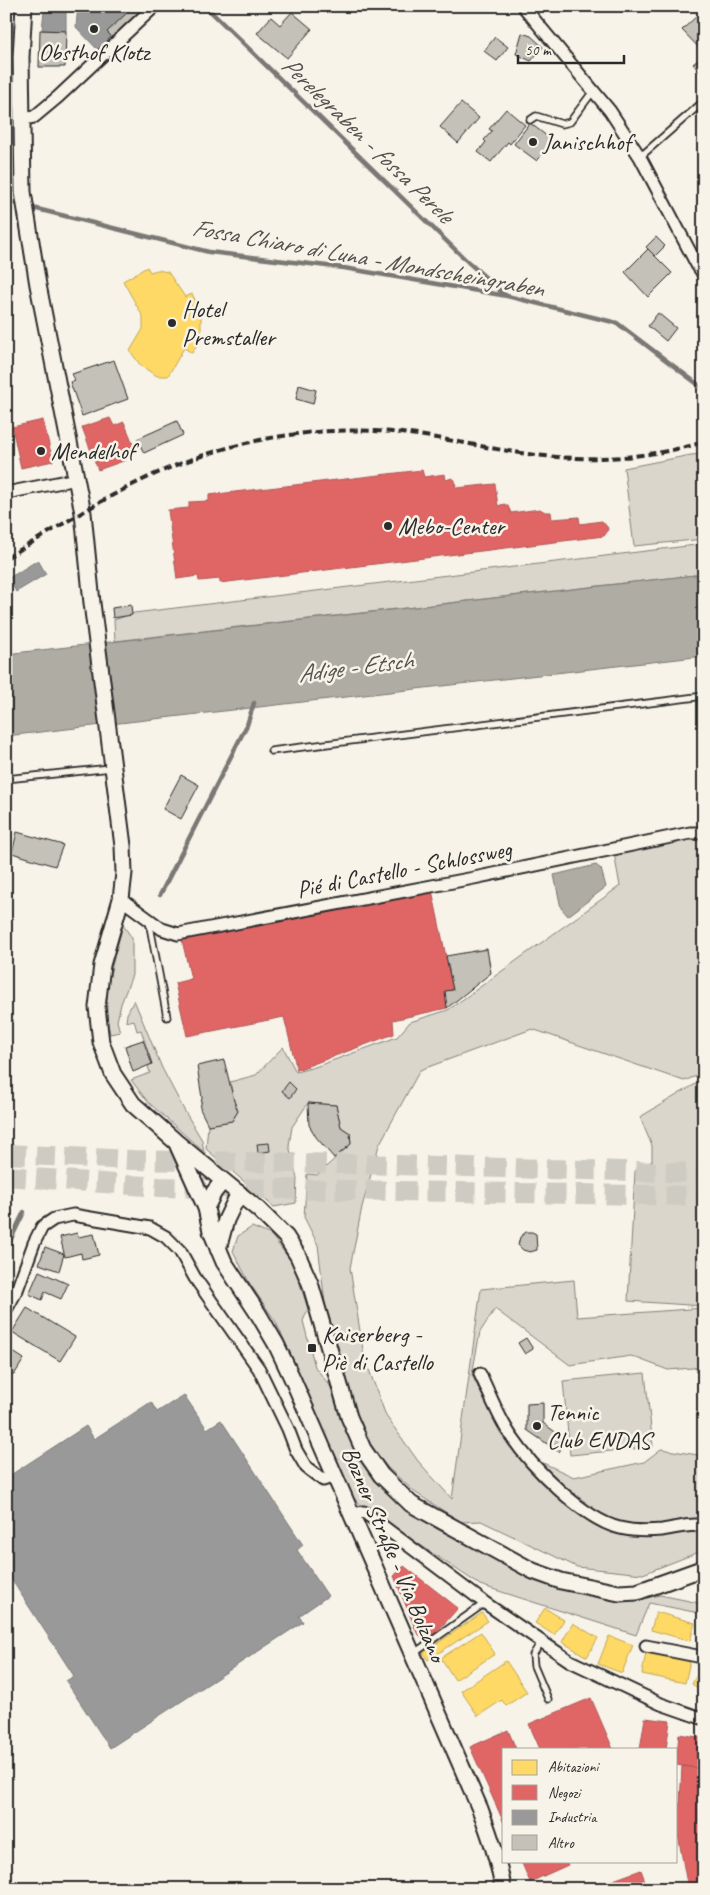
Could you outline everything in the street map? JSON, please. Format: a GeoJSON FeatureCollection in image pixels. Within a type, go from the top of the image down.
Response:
{"type":"FeatureCollection","features":[{"type":"Feature","properties":{"kind":"main road"},"geometry":{"type":"LineString","coordinates":[[24,6],[21,56],[23,192],[26,219],[83,513],[92,603],[124,846],[124,873],[121,899],[102,965],[96,1007],[101,1042],[113,1074],[133,1104],[259,1210],[286,1237],[298,1256],[310,1282],[349,1417],[363,1449],[381,1475],[411,1504],[533,1571],[581,1586],[619,1593],[637,1592],[704,1568]]}},
{"type":"Feature","properties":{"kind":"main road","name":"Bozner Straße - Via Bolzano"},"geometry":{"type":"LineString","coordinates":[[176,1141],[206,1208],[218,1249],[228,1269],[276,1344],[336,1476],[483,1817],[500,1868],[503,1889]]}},
{"type":"Feature","properties":{"kind":"main road"},"geometry":{"type":"LineString","coordinates":[[206,1208],[214,1192],[223,1181]]}},
{"type":"Feature","properties":{"kind":"main road"},"geometry":{"type":"LineString","coordinates":[[218,1249],[226,1220],[239,1194]]}},
{"type":"Feature","properties":{"kind":"main road"},"geometry":{"type":"LineString","coordinates":[[226,1220],[243,1213],[259,1210]]}},
{"type":"Feature","properties":{"kind":"street"},"geometry":{"type":"LineString","coordinates":[[23,119],[34,117],[58,97],[155,6]]}},
{"type":"Feature","properties":{"kind":"street"},"geometry":{"type":"LineString","coordinates":[[523,6],[610,111],[640,157],[704,275]]}},
{"type":"Feature","properties":{"kind":"street"},"geometry":{"type":"LineString","coordinates":[[6,493],[77,479]]}},
{"type":"Feature","properties":{"kind":"street","name":"Pié di Castello - Schlossweg"},"geometry":{"type":"LineString","coordinates":[[121,899],[162,929],[178,934],[464,880],[690,833],[704,833]]}},
{"type":"Feature","properties":{"kind":"street"},"geometry":{"type":"LineString","coordinates":[[6,1310],[17,1290],[34,1243],[42,1227],[54,1219],[73,1215],[150,1228],[166,1237],[180,1251],[195,1278],[259,1368],[296,1450],[306,1467],[323,1480],[336,1476]]}},
{"type":"Feature","properties":{"kind":"street"},"geometry":{"type":"LineString","coordinates":[[480,1374],[510,1435],[539,1470],[568,1500],[606,1523],[621,1528],[660,1530],[696,1524],[704,1526]]}},
{"type":"Feature","properties":{"kind":"street"},"geometry":{"type":"LineString","coordinates":[[351,1514],[364,1512],[484,1603],[570,1660],[661,1704],[704,1719]]}},
{"type":"Feature","properties":{"kind":"street"},"geometry":{"type":"LineString","coordinates":[[646,1646],[704,1659]]}},
{"type":"Feature","properties":{"kind":"lane"},"geometry":{"type":"LineString","coordinates":[[530,120],[536,116],[562,124],[570,122],[594,90]]}},
{"type":"Feature","properties":{"kind":"lane"},"geometry":{"type":"LineString","coordinates":[[640,157],[704,102]]}},
{"type":"Feature","properties":{"kind":"lane"},"geometry":{"type":"LineString","coordinates":[[271,750],[704,696]]}},
{"type":"Feature","properties":{"kind":"lane"},"geometry":{"type":"LineString","coordinates":[[6,779],[113,767]]}},
{"type":"Feature","properties":{"kind":"lane"},"geometry":{"type":"LineString","coordinates":[[149,921],[167,1018]]}},
{"type":"Feature","properties":{"kind":"lane"},"geometry":{"type":"LineString","coordinates":[[412,1654],[484,1603]]}},
{"type":"Feature","properties":{"kind":"lane"},"geometry":{"type":"LineString","coordinates":[[541,1642],[533,1655],[534,1666],[548,1699]]}},
{"type":"Feature","properties":{"kind":"shaded area"},"geometry":{"type":"Polygon","coordinates":[[[704,454],[704,539],[634,546],[624,468],[704,454]]]}},
{"type":"Feature","properties":{"kind":"shaded area"},"geometry":{"type":"Polygon","coordinates":[[[704,544],[704,574],[115,641],[114,620],[134,613],[704,544]]]}},
{"type":"Feature","properties":{"kind":"shaded area"},"geometry":{"type":"Polygon","coordinates":[[[704,836],[704,1073],[684,1081],[532,1029],[420,1070],[379,1145],[362,1207],[350,1268],[364,1356],[386,1416],[418,1461],[452,1499],[481,1289],[574,1280],[577,1317],[704,1308],[704,1367],[668,1370],[631,1356],[570,1365],[495,1309],[480,1332],[472,1375],[486,1404],[507,1434],[530,1457],[574,1477],[644,1462],[661,1449],[704,1456],[704,1550],[643,1574],[577,1567],[481,1521],[461,1522],[416,1493],[388,1468],[364,1440],[327,1320],[318,1245],[304,1217],[307,1174],[317,1175],[351,1144],[350,1133],[341,1127],[336,1105],[308,1103],[292,1127],[289,1145],[297,1178],[296,1203],[274,1207],[206,1149],[208,1125],[232,1121],[238,1111],[230,1082],[256,1075],[283,1047],[296,1072],[397,1037],[410,1022],[448,1010],[620,886],[614,853],[704,836]]]}},
{"type":"Feature","properties":{"kind":"shaded area"},"geometry":{"type":"Polygon","coordinates":[[[123,925],[132,938],[132,975],[117,1021],[120,1032],[110,1034],[107,1005],[109,979],[123,925]]]}},
{"type":"Feature","properties":{"kind":"shaded area"},"geometry":{"type":"Polygon","coordinates":[[[134,1000],[162,1068],[202,1140],[204,1152],[148,1102],[131,1080],[150,1073],[148,1066],[152,1064],[141,1030],[137,1031],[134,1020],[126,1022],[127,1014],[134,1000]]]}},
{"type":"Feature","properties":{"kind":"shaded area"},"geometry":{"type":"Polygon","coordinates":[[[704,1079],[704,1306],[628,1301],[635,1171],[652,1161],[652,1146],[640,1117],[704,1079]]]}},
{"type":"Feature","properties":{"kind":"shaded area"},"geometry":{"type":"Polygon","coordinates":[[[252,1227],[271,1235],[294,1265],[308,1309],[303,1321],[315,1367],[331,1387],[351,1441],[375,1482],[437,1529],[545,1584],[636,1600],[660,1595],[704,1604],[704,1614],[649,1603],[636,1635],[480,1585],[359,1504],[342,1484],[298,1371],[276,1322],[250,1284],[233,1251],[238,1236],[252,1227]]]}},
{"type":"Feature","properties":{"kind":"shaded area"},"geometry":{"type":"Polygon","coordinates":[[[645,1373],[653,1447],[570,1455],[563,1381],[645,1373]]]}},
{"type":"Feature","properties":{"kind":"water","name":"Adige - Etsch"},"geometry":{"type":"Polygon","coordinates":[[[704,574],[704,656],[6,736],[6,654],[704,574]]]}},
{"type":"Feature","properties":{"kind":"water"},"geometry":{"type":"Polygon","coordinates":[[[596,865],[601,869],[606,887],[568,916],[561,908],[554,875],[596,865]]]}},
{"type":"Feature","properties":{"kind":"building: Abitazioni","name":"Hotel Premstaller"},"geometry":{"type":"Polygon","coordinates":[[[147,267],[150,272],[157,270],[168,272],[185,297],[192,294],[201,311],[201,338],[192,353],[184,348],[168,376],[157,376],[141,366],[130,351],[143,329],[143,317],[123,281],[147,267]]]}},
{"type":"Feature","properties":{"kind":"building: Abitazioni"},"geometry":{"type":"Polygon","coordinates":[[[545,1608],[564,1620],[554,1635],[535,1623],[545,1608]]]}},
{"type":"Feature","properties":{"kind":"building: Abitazioni"},"geometry":{"type":"Polygon","coordinates":[[[656,1612],[695,1623],[690,1641],[651,1630],[656,1612]]]}},
{"type":"Feature","properties":{"kind":"building: Abitazioni"},"geometry":{"type":"Polygon","coordinates":[[[482,1613],[488,1621],[428,1660],[423,1653],[482,1613]]]}},
{"type":"Feature","properties":{"kind":"building: Abitazioni"},"geometry":{"type":"Polygon","coordinates":[[[573,1623],[598,1638],[587,1657],[562,1642],[573,1623]]]}},
{"type":"Feature","properties":{"kind":"building: Abitazioni"},"geometry":{"type":"Polygon","coordinates":[[[481,1632],[495,1654],[455,1680],[441,1658],[481,1632]]]}},
{"type":"Feature","properties":{"kind":"building: Abitazioni"},"geometry":{"type":"Polygon","coordinates":[[[609,1636],[633,1645],[622,1673],[598,1664],[609,1636]]]}},
{"type":"Feature","properties":{"kind":"building: Abitazioni"},"geometry":{"type":"Polygon","coordinates":[[[646,1652],[690,1661],[685,1683],[642,1674],[646,1652]]]}},
{"type":"Feature","properties":{"kind":"building: Abitazioni"},"geometry":{"type":"Polygon","coordinates":[[[506,1661],[527,1692],[506,1706],[502,1700],[478,1716],[461,1691],[506,1661]]]}},
{"type":"Feature","properties":{"kind":"building: Abitazioni"},"geometry":{"type":"Polygon","coordinates":[[[701,1667],[704,1669],[704,1692],[692,1684],[701,1667]]]}},
{"type":"Feature","properties":{"kind":"building: Negozi"},"geometry":{"type":"Polygon","coordinates":[[[110,418],[114,426],[124,422],[134,446],[123,451],[126,460],[98,470],[82,427],[110,418]]]}},
{"type":"Feature","properties":{"kind":"building: Negozi"},"geometry":{"type":"Polygon","coordinates":[[[43,420],[53,461],[21,468],[12,427],[43,420]]]}},
{"type":"Feature","properties":{"kind":"building: Negozi","name":"Mebo-Center"},"geometry":{"type":"Polygon","coordinates":[[[422,470],[424,477],[445,474],[446,480],[452,478],[455,480],[456,488],[495,484],[498,506],[504,504],[508,506],[511,513],[540,509],[545,512],[551,512],[552,519],[579,517],[580,524],[602,521],[608,528],[607,532],[604,536],[220,583],[220,579],[199,581],[198,576],[177,579],[168,510],[189,508],[189,502],[209,501],[209,495],[422,470]]]}},
{"type":"Feature","properties":{"kind":"building: Negozi"},"geometry":{"type":"Polygon","coordinates":[[[432,890],[453,990],[445,991],[447,1008],[393,1020],[394,1034],[297,1070],[284,1017],[187,1036],[175,983],[191,979],[182,940],[432,890]]]}},
{"type":"Feature","properties":{"kind":"building: Negozi"},"geometry":{"type":"Polygon","coordinates":[[[404,1566],[458,1608],[428,1642],[417,1633],[394,1576],[404,1566]]]}},
{"type":"Feature","properties":{"kind":"building: Negozi"},"geometry":{"type":"Polygon","coordinates":[[[591,1698],[613,1748],[540,1748],[529,1724],[591,1698]]]}},
{"type":"Feature","properties":{"kind":"building: Negozi"},"geometry":{"type":"Polygon","coordinates":[[[645,1718],[670,1721],[666,1748],[640,1748],[645,1718]]]}},
{"type":"Feature","properties":{"kind":"building: Negozi"},"geometry":{"type":"Polygon","coordinates":[[[508,1730],[516,1748],[502,1748],[502,1819],[470,1747],[508,1730]]]}},
{"type":"Feature","properties":{"kind":"building: Negozi"},"geometry":{"type":"Polygon","coordinates":[[[679,1734],[704,1738],[704,1769],[678,1765],[679,1734]]]}},
{"type":"Feature","properties":{"kind":"building: Negozi"},"geometry":{"type":"Polygon","coordinates":[[[682,1766],[704,1769],[704,1889],[688,1889],[678,1835],[678,1804],[680,1804],[682,1766]]]}},
{"type":"Feature","properties":{"kind":"building: Negozi"},"geometry":{"type":"Polygon","coordinates":[[[521,1862],[566,1862],[568,1865],[530,1882],[521,1862]]]}},
{"type":"Feature","properties":{"kind":"building: Negozi"},"geometry":{"type":"Polygon","coordinates":[[[641,1870],[648,1889],[595,1889],[594,1887],[641,1870]]]}},
{"type":"Feature","properties":{"kind":"building: Industria","name":"Obsthof Klotz"},"geometry":{"type":"Polygon","coordinates":[[[78,6],[134,6],[107,32],[112,37],[98,50],[76,27],[78,6]]]}},
{"type":"Feature","properties":{"kind":"building: Industria"},"geometry":{"type":"Polygon","coordinates":[[[44,11],[66,12],[66,31],[42,30],[44,11]]]}},
{"type":"Feature","properties":{"kind":"building: Industria"},"geometry":{"type":"Polygon","coordinates":[[[38,560],[46,574],[16,592],[9,578],[38,560]]]}},
{"type":"Feature","properties":{"kind":"building: Industria"},"geometry":{"type":"Polygon","coordinates":[[[184,1395],[207,1429],[221,1420],[303,1545],[297,1550],[328,1596],[299,1616],[303,1622],[110,1748],[66,1681],[74,1676],[6,1571],[6,1478],[86,1426],[94,1439],[151,1402],[157,1412],[184,1395]]]}},
{"type":"Feature","properties":{"kind":"building: Altro"},"geometry":{"type":"Polygon","coordinates":[[[134,6],[145,6],[112,37],[107,32],[134,6]]]}},
{"type":"Feature","properties":{"kind":"building: Altro"},"geometry":{"type":"Polygon","coordinates":[[[695,6],[704,6],[704,53],[682,30],[701,12],[695,6]]]}},
{"type":"Feature","properties":{"kind":"building: Altro"},"geometry":{"type":"Polygon","coordinates":[[[292,12],[312,29],[287,58],[257,33],[271,17],[280,25],[292,12]]]}},
{"type":"Feature","properties":{"kind":"building: Altro"},"geometry":{"type":"Polygon","coordinates":[[[40,30],[66,31],[65,67],[39,67],[40,30]]]}},
{"type":"Feature","properties":{"kind":"building: Altro"},"geometry":{"type":"Polygon","coordinates":[[[522,33],[531,36],[543,47],[531,61],[516,54],[522,33]]]}},
{"type":"Feature","properties":{"kind":"building: Altro"},"geometry":{"type":"Polygon","coordinates":[[[495,37],[508,47],[497,61],[484,51],[495,37]]]}},
{"type":"Feature","properties":{"kind":"building: Altro"},"geometry":{"type":"Polygon","coordinates":[[[704,55],[704,77],[693,64],[704,55]]]}},
{"type":"Feature","properties":{"kind":"building: Altro"},"geometry":{"type":"Polygon","coordinates":[[[461,103],[479,118],[458,143],[440,127],[461,103]]]}},
{"type":"Feature","properties":{"kind":"building: Altro"},"geometry":{"type":"Polygon","coordinates":[[[506,109],[525,125],[510,144],[508,142],[491,162],[478,152],[486,142],[484,140],[492,131],[489,129],[506,109]]]}},
{"type":"Feature","properties":{"kind":"building: Altro","name":"Janischhof"},"geometry":{"type":"Polygon","coordinates":[[[530,123],[553,141],[537,161],[514,144],[530,123]]]}},
{"type":"Feature","properties":{"kind":"building: Altro"},"geometry":{"type":"Polygon","coordinates":[[[656,237],[665,246],[655,256],[646,247],[656,237]]]}},
{"type":"Feature","properties":{"kind":"building: Altro"},"geometry":{"type":"Polygon","coordinates":[[[648,249],[672,273],[648,297],[625,272],[648,249]]]}},
{"type":"Feature","properties":{"kind":"building: Altro"},"geometry":{"type":"Polygon","coordinates":[[[658,313],[676,328],[666,341],[648,326],[658,313]]]}},
{"type":"Feature","properties":{"kind":"building: Altro"},"geometry":{"type":"Polygon","coordinates":[[[114,360],[128,399],[82,416],[70,382],[75,380],[72,374],[114,360]]]}},
{"type":"Feature","properties":{"kind":"building: Altro"},"geometry":{"type":"Polygon","coordinates":[[[299,385],[316,390],[313,404],[296,399],[299,385]]]}},
{"type":"Feature","properties":{"kind":"building: Altro"},"geometry":{"type":"Polygon","coordinates":[[[177,421],[183,435],[144,453],[137,439],[177,421]]]}},
{"type":"Feature","properties":{"kind":"building: Altro"},"geometry":{"type":"Polygon","coordinates":[[[131,605],[132,615],[113,618],[112,608],[131,605]]]}},
{"type":"Feature","properties":{"kind":"building: Altro"},"geometry":{"type":"Polygon","coordinates":[[[181,775],[199,785],[181,819],[163,809],[181,775]]]}},
{"type":"Feature","properties":{"kind":"building: Altro"},"geometry":{"type":"Polygon","coordinates":[[[17,832],[63,845],[55,866],[12,853],[17,832]]]}},
{"type":"Feature","properties":{"kind":"building: Altro"},"geometry":{"type":"Polygon","coordinates":[[[487,949],[491,973],[447,1008],[445,991],[453,990],[446,956],[487,949]]]}},
{"type":"Feature","properties":{"kind":"building: Altro"},"geometry":{"type":"Polygon","coordinates":[[[143,1040],[152,1064],[133,1072],[125,1046],[143,1040]]]}},
{"type":"Feature","properties":{"kind":"building: Altro"},"geometry":{"type":"Polygon","coordinates":[[[224,1060],[238,1111],[232,1121],[208,1125],[200,1109],[202,1098],[197,1066],[224,1060]]]}},
{"type":"Feature","properties":{"kind":"building: Altro"},"geometry":{"type":"Polygon","coordinates":[[[289,1082],[296,1089],[290,1098],[282,1091],[289,1082]]]}},
{"type":"Feature","properties":{"kind":"building: Altro"},"geometry":{"type":"Polygon","coordinates":[[[308,1103],[336,1105],[341,1127],[350,1133],[351,1144],[334,1158],[316,1137],[309,1125],[308,1103]]]}},
{"type":"Feature","properties":{"kind":"building: Altro"},"geometry":{"type":"Polygon","coordinates":[[[269,1143],[270,1151],[258,1153],[257,1144],[269,1143]]]}},
{"type":"Feature","properties":{"kind":"building: Altro"},"geometry":{"type":"Polygon","coordinates":[[[526,1232],[536,1234],[537,1250],[530,1252],[523,1250],[518,1245],[520,1237],[526,1232]]]}},
{"type":"Feature","properties":{"kind":"building: Altro"},"geometry":{"type":"Polygon","coordinates":[[[77,1233],[78,1237],[94,1234],[99,1255],[82,1259],[81,1253],[65,1257],[60,1237],[77,1233]]]}},
{"type":"Feature","properties":{"kind":"building: Altro"},"geometry":{"type":"Polygon","coordinates":[[[45,1247],[64,1254],[59,1271],[39,1264],[45,1247]]]}},
{"type":"Feature","properties":{"kind":"building: Altro"},"geometry":{"type":"Polygon","coordinates":[[[39,1271],[68,1284],[61,1299],[45,1292],[42,1300],[29,1294],[39,1271]]]}},
{"type":"Feature","properties":{"kind":"building: Altro"},"geometry":{"type":"Polygon","coordinates":[[[27,1308],[75,1337],[60,1361],[12,1332],[27,1308]]]}},
{"type":"Feature","properties":{"kind":"building: Altro"},"geometry":{"type":"Polygon","coordinates":[[[526,1338],[533,1349],[525,1354],[518,1343],[526,1338]]]}},
{"type":"Feature","properties":{"kind":"building: Altro"},"geometry":{"type":"Polygon","coordinates":[[[7,1348],[24,1359],[14,1375],[6,1371],[7,1348]]]}},
{"type":"Feature","properties":{"kind":"building: Altro","name":"Tennic Club ENDAS"},"geometry":{"type":"Polygon","coordinates":[[[543,1403],[543,1423],[566,1440],[559,1452],[527,1430],[527,1404],[543,1403]]]}},
{"type":"Feature","properties":{"kind":"waterway","name":"Perelegraben - fossa Perele"},"geometry":{"type":"LineString","coordinates":[[205,6],[468,262],[505,295]]}},
{"type":"Feature","properties":{"kind":"waterway","name":"Fossa Chiaro di Luna - Mondscheingraben"},"geometry":{"type":"LineString","coordinates":[[6,201],[22,205]]}},
{"type":"Feature","properties":{"kind":"waterway","name":"Fossa Chiaro di Luna - Mondscheingraben"},"geometry":{"type":"LineString","coordinates":[[29,207],[209,252],[344,268],[507,296],[617,323],[704,389]]}},
{"type":"Feature","properties":{"kind":"waterway"},"geometry":{"type":"LineString","coordinates":[[160,895],[247,725],[254,703]]}},
{"type":"Feature","properties":{"kind":"waterway"},"geometry":{"type":"LineString","coordinates":[[6,1249],[24,1212]]}},
{"type":"Feature","properties":{"kind":"tunnel"},"geometry":{"type":"LineString","coordinates":[[6,1154],[133,1160],[704,1173]]}},
{"type":"Feature","properties":{"kind":"tunnel"},"geometry":{"type":"LineString","coordinates":[[6,1176],[159,1187],[704,1196]]}},
{"type":"Feature","properties":{"kind":"railway"},"geometry":{"type":"LineString","coordinates":[[6,558],[120,491],[168,468],[237,445],[282,436],[352,430],[394,432],[528,454],[572,458],[639,455],[682,448],[704,442]]}},
{"type":"Feature","properties":{"kind":"place","name":"Obsthof Klotz"},"geometry":{"type":"Point","coordinates":[94,29]}},
{"type":"Feature","properties":{"kind":"place","name":"Janischhof"},"geometry":{"type":"Point","coordinates":[533,142]}},
{"type":"Feature","properties":{"kind":"place","name":"Hotel Premstaller"},"geometry":{"type":"Point","coordinates":[172,323]}},
{"type":"Feature","properties":{"kind":"place","name":"Mendelhof"},"geometry":{"type":"Point","coordinates":[41,451]}},
{"type":"Feature","properties":{"kind":"place","name":"Mebo-Center"},"geometry":{"type":"Point","coordinates":[388,526]}},
{"type":"Feature","properties":{"kind":"place","name":"Kaiserberg - Piè di Castello"},"geometry":{"type":"Point","coordinates":[312,1348]}},
{"type":"Feature","properties":{"kind":"place","name":"Tennic Club ENDAS"},"geometry":{"type":"Point","coordinates":[537,1426]}}]}
